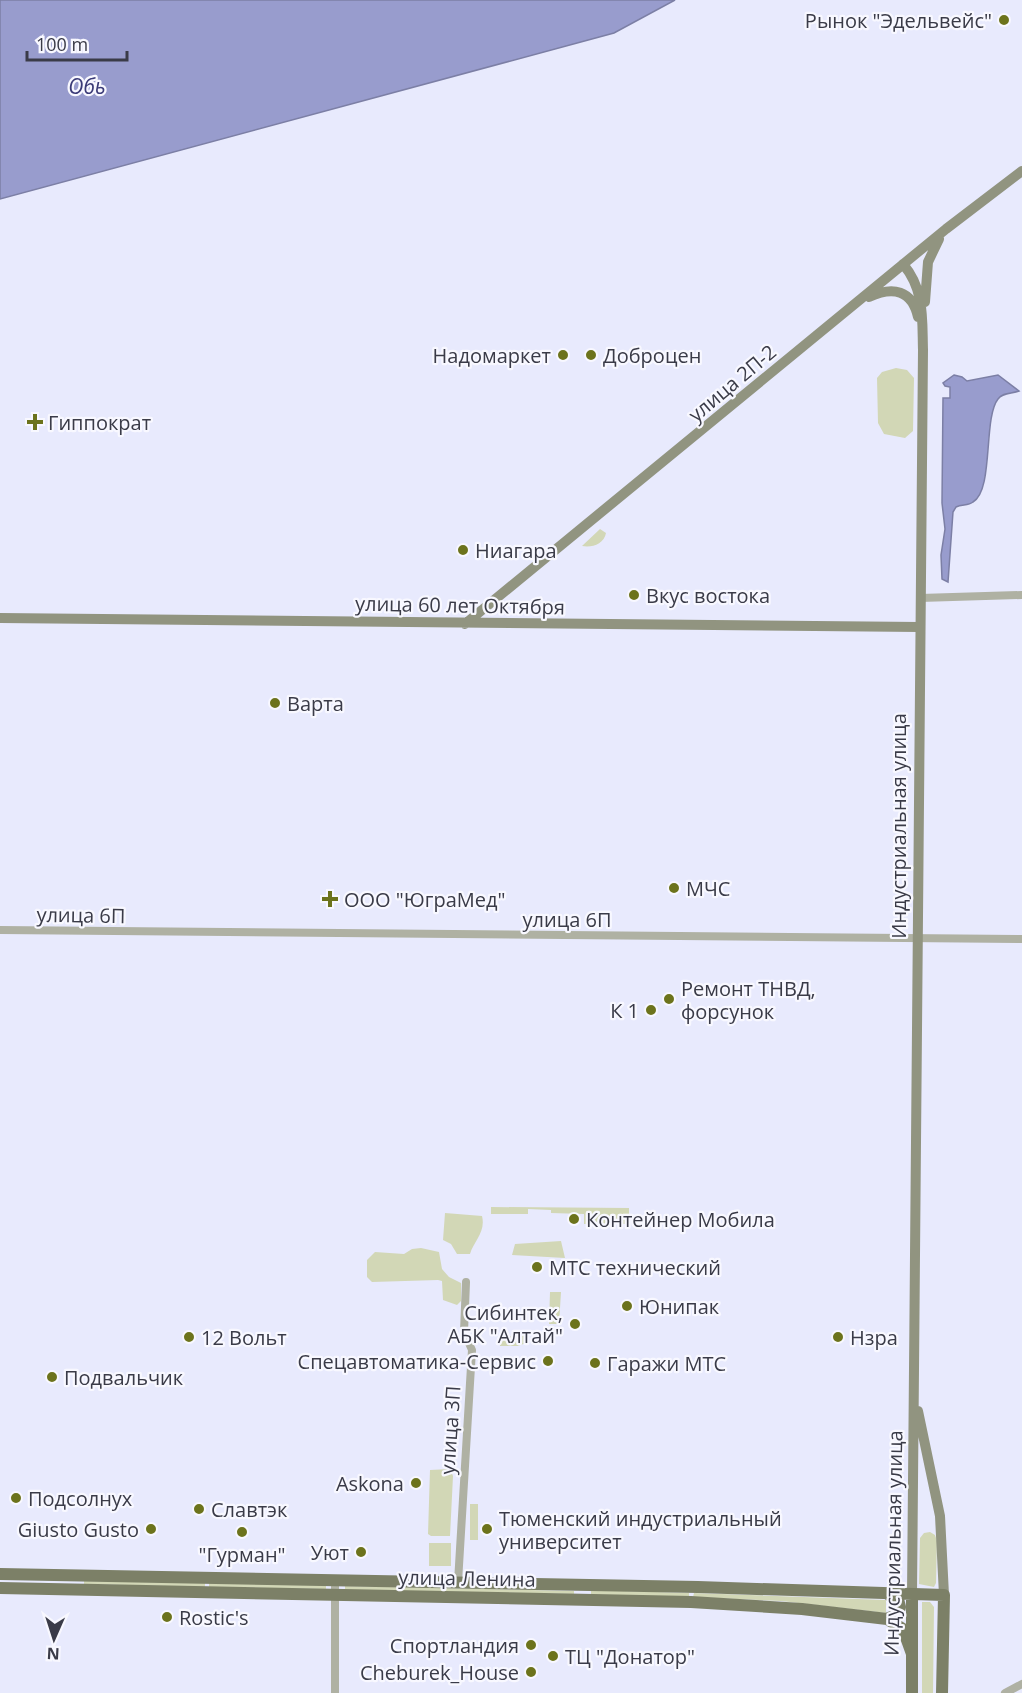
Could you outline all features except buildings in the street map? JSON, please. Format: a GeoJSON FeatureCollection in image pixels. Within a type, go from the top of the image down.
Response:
{"type":"FeatureCollection","features":[{"type":"Feature","properties":{"kind":"main road","name":"улица 2П-2"},"geometry":{"type":"LineString","coordinates":[[465,624],[633,489],[946,229],[1022,171]]}},
{"type":"Feature","properties":{"kind":"main road"},"geometry":{"type":"LineString","coordinates":[[923,350],[928,262],[946,229]]}},
{"type":"Feature","properties":{"kind":"main road","name":"Индустриальная улица"},"geometry":{"type":"LineString","coordinates":[[903,264],[914,278],[920,293],[923,350],[912,1693]]}},
{"type":"Feature","properties":{"kind":"main road"},"geometry":{"type":"LineString","coordinates":[[856,303],[889,290],[909,297],[917,311],[923,350]]}},
{"type":"Feature","properties":{"kind":"main road","name":"улица 60 лет Октября"},"geometry":{"type":"LineString","coordinates":[[0,618],[919,627]]}},
{"type":"Feature","properties":{"kind":"main road","name":"Индустриальная улица"},"geometry":{"type":"LineString","coordinates":[[915,1393],[940,1516],[944,1595],[942,1692]]}},
{"type":"Feature","properties":{"kind":"main road"},"geometry":{"type":"LineString","coordinates":[[888,1594],[904,1584],[913,1562]]}},
{"type":"Feature","properties":{"kind":"main road","name":"улица Ленина"},"geometry":{"type":"LineString","coordinates":[[0,1574],[458,1582],[944,1595]]}},
{"type":"Feature","properties":{"kind":"main road"},"geometry":{"type":"LineString","coordinates":[[76,1589],[77,1575]]}},
{"type":"Feature","properties":{"kind":"main road"},"geometry":{"type":"LineString","coordinates":[[583,1585],[583,1600]]}},
{"type":"Feature","properties":{"kind":"main road","name":"улица Ленина"},"geometry":{"type":"LineString","coordinates":[[0,1588],[583,1600],[758,1606],[887,1619]]}},
{"type":"Feature","properties":{"kind":"main road"},"geometry":{"type":"LineString","coordinates":[[887,1619],[898,1614],[900,1607],[898,1599],[888,1594]]}},
{"type":"Feature","properties":{"kind":"main road"},"geometry":{"type":"LineString","coordinates":[[887,1619],[903,1629],[912,1654]]}},
{"type":"Feature","properties":{"kind":"street"},"geometry":{"type":"LineString","coordinates":[[920,598],[1022,596]]}},
{"type":"Feature","properties":{"kind":"street","name":"улица 6П"},"geometry":{"type":"LineString","coordinates":[[0,930],[1022,939]]}},
{"type":"Feature","properties":{"kind":"street","name":"улица 3П"},"geometry":{"type":"LineString","coordinates":[[458,1582],[472,1350],[464,1332],[466,1282]]}},
{"type":"Feature","properties":{"kind":"street"},"geometry":{"type":"LineString","coordinates":[[335,1693],[336,1580]]}},
{"type":"Feature","properties":{"kind":"street"},"geometry":{"type":"LineString","coordinates":[[1005,1693],[1022,1684]]}},
{"type":"Feature","properties":{"kind":"green space"},"geometry":{"type":"Polygon","coordinates":[[[896,368],[907,370],[914,378],[913,431],[905,438],[884,434],[878,423],[877,378],[882,372],[896,368]]]}},
{"type":"Feature","properties":{"kind":"green space"},"geometry":{"type":"Polygon","coordinates":[[[600,529],[606,533],[603,540],[593,546],[582,546],[600,529]]]}},
{"type":"Feature","properties":{"kind":"green space"},"geometry":{"type":"Polygon","coordinates":[[[491,1207],[629,1208],[629,1224],[584,1224],[584,1214],[551,1213],[551,1210],[528,1209],[528,1214],[491,1214],[491,1207]]]}},
{"type":"Feature","properties":{"kind":"green space"},"geometry":{"type":"Polygon","coordinates":[[[445,1213],[482,1216],[481,1232],[470,1254],[457,1254],[451,1244],[443,1240],[445,1213]]]}},
{"type":"Feature","properties":{"kind":"green space"},"geometry":{"type":"Polygon","coordinates":[[[561,1241],[565,1258],[512,1255],[515,1244],[561,1241]]]}},
{"type":"Feature","properties":{"kind":"green space"},"geometry":{"type":"Polygon","coordinates":[[[421,1248],[439,1252],[442,1269],[449,1277],[461,1283],[461,1301],[457,1305],[443,1300],[442,1281],[372,1282],[367,1277],[367,1260],[375,1252],[404,1254],[412,1249],[421,1248]]]}},
{"type":"Feature","properties":{"kind":"green space"},"geometry":{"type":"Polygon","coordinates":[[[550,1292],[561,1292],[559,1324],[549,1324],[550,1292]]]}},
{"type":"Feature","properties":{"kind":"green space"},"geometry":{"type":"Polygon","coordinates":[[[520,1332],[526,1332],[526,1343],[518,1346],[500,1346],[500,1341],[520,1332]]]}},
{"type":"Feature","properties":{"kind":"green space"},"geometry":{"type":"Polygon","coordinates":[[[450,1469],[453,1476],[450,1536],[431,1536],[428,1534],[430,1470],[450,1469]]]}},
{"type":"Feature","properties":{"kind":"green space"},"geometry":{"type":"Polygon","coordinates":[[[470,1504],[478,1504],[478,1540],[470,1540],[470,1504]]]}},
{"type":"Feature","properties":{"kind":"green space"},"geometry":{"type":"Polygon","coordinates":[[[930,1532],[935,1535],[937,1541],[934,1587],[919,1584],[920,1538],[924,1533],[930,1532]]]}},
{"type":"Feature","properties":{"kind":"green space"},"geometry":{"type":"Polygon","coordinates":[[[429,1543],[451,1543],[451,1566],[429,1566],[429,1543]]]}},
{"type":"Feature","properties":{"kind":"green space"},"geometry":{"type":"Polygon","coordinates":[[[84,1581],[205,1583],[205,1587],[84,1584],[84,1581]]]}},
{"type":"Feature","properties":{"kind":"green space"},"geometry":{"type":"Polygon","coordinates":[[[209,1583],[326,1585],[326,1589],[209,1587],[209,1583]]]}},
{"type":"Feature","properties":{"kind":"green space"},"geometry":{"type":"Polygon","coordinates":[[[345,1586],[574,1591],[574,1594],[345,1590],[345,1586]]]}},
{"type":"Feature","properties":{"kind":"green space"},"geometry":{"type":"Polygon","coordinates":[[[591,1590],[689,1593],[689,1597],[591,1595],[591,1590]]]}},
{"type":"Feature","properties":{"kind":"green space"},"geometry":{"type":"Polygon","coordinates":[[[694,1593],[886,1600],[886,1613],[781,1601],[693,1597],[694,1593]]]}},
{"type":"Feature","properties":{"kind":"green space"},"geometry":{"type":"Polygon","coordinates":[[[922,1602],[930,1602],[934,1607],[933,1693],[922,1693],[922,1602]]]}},
{"type":"Feature","properties":{"kind":"water","name":"Обь"},"geometry":{"type":"Polygon","coordinates":[[[0,0],[675,0],[614,33],[0,199],[0,0]]]}},
{"type":"Feature","properties":{"kind":"water"},"geometry":{"type":"Polygon","coordinates":[[[954,375],[967,381],[998,375],[1019,391],[1000,397],[993,408],[984,484],[979,495],[973,502],[956,507],[953,512],[948,582],[942,579],[941,555],[945,529],[942,503],[943,398],[950,398],[950,387],[943,383],[954,375]]]}},
{"type":"Feature","properties":{"kind":"place","name":"Рынок \"Эдельвейс\""},"geometry":{"type":"Point","coordinates":[1004,20]}},
{"type":"Feature","properties":{"kind":"place","name":"Надомаркет"},"geometry":{"type":"Point","coordinates":[563,355]}},
{"type":"Feature","properties":{"kind":"place","name":"Доброцен"},"geometry":{"type":"Point","coordinates":[591,355]}},
{"type":"Feature","properties":{"kind":"place","name":"Гиппократ"},"geometry":{"type":"Point","coordinates":[35,422]}},
{"type":"Feature","properties":{"kind":"place","name":"Ниагара"},"geometry":{"type":"Point","coordinates":[463,550]}},
{"type":"Feature","properties":{"kind":"place","name":"Вкус востока"},"geometry":{"type":"Point","coordinates":[634,595]}},
{"type":"Feature","properties":{"kind":"place","name":"Варта"},"geometry":{"type":"Point","coordinates":[275,703]}},
{"type":"Feature","properties":{"kind":"place","name":"МЧС"},"geometry":{"type":"Point","coordinates":[674,888]}},
{"type":"Feature","properties":{"kind":"place","name":"ООО \"ЮграМед\""},"geometry":{"type":"Point","coordinates":[330,899]}},
{"type":"Feature","properties":{"kind":"place","name":"Ремонт ТНВД, форсунок"},"geometry":{"type":"Point","coordinates":[669,999]}},
{"type":"Feature","properties":{"kind":"place","name":"К 1"},"geometry":{"type":"Point","coordinates":[651,1010]}},
{"type":"Feature","properties":{"kind":"place","name":"Контейнер Мобила"},"geometry":{"type":"Point","coordinates":[574,1219]}},
{"type":"Feature","properties":{"kind":"place","name":"МТС технический"},"geometry":{"type":"Point","coordinates":[537,1267]}},
{"type":"Feature","properties":{"kind":"place","name":"Юнипак"},"geometry":{"type":"Point","coordinates":[627,1306]}},
{"type":"Feature","properties":{"kind":"place","name":"Сибинтек, АБК \"Алтай\""},"geometry":{"type":"Point","coordinates":[575,1324]}},
{"type":"Feature","properties":{"kind":"place","name":"12 Вольт"},"geometry":{"type":"Point","coordinates":[189,1337]}},
{"type":"Feature","properties":{"kind":"place","name":"Нзра"},"geometry":{"type":"Point","coordinates":[838,1337]}},
{"type":"Feature","properties":{"kind":"place","name":"Спецавтоматика-Сервис"},"geometry":{"type":"Point","coordinates":[548,1361]}},
{"type":"Feature","properties":{"kind":"place","name":"Гаражи МТС"},"geometry":{"type":"Point","coordinates":[595,1363]}},
{"type":"Feature","properties":{"kind":"place","name":"Подвальчик"},"geometry":{"type":"Point","coordinates":[52,1377]}},
{"type":"Feature","properties":{"kind":"place","name":"Askona"},"geometry":{"type":"Point","coordinates":[416,1483]}},
{"type":"Feature","properties":{"kind":"place","name":"Подсолнух"},"geometry":{"type":"Point","coordinates":[16,1498]}},
{"type":"Feature","properties":{"kind":"place","name":"Славтэк"},"geometry":{"type":"Point","coordinates":[199,1509]}},
{"type":"Feature","properties":{"kind":"place","name":"Giusto Gusto"},"geometry":{"type":"Point","coordinates":[151,1529]}},
{"type":"Feature","properties":{"kind":"place","name":"Тюменский индустриальный университет"},"geometry":{"type":"Point","coordinates":[487,1529]}},
{"type":"Feature","properties":{"kind":"place","name":"\"Гурман\""},"geometry":{"type":"Point","coordinates":[242,1532]}},
{"type":"Feature","properties":{"kind":"place","name":"Уют"},"geometry":{"type":"Point","coordinates":[361,1552]}},
{"type":"Feature","properties":{"kind":"place","name":"Rostic's"},"geometry":{"type":"Point","coordinates":[167,1617]}},
{"type":"Feature","properties":{"kind":"place","name":"Спортландия"},"geometry":{"type":"Point","coordinates":[531,1645]}},
{"type":"Feature","properties":{"kind":"place","name":"ТЦ \"Донатор\""},"geometry":{"type":"Point","coordinates":[553,1656]}},
{"type":"Feature","properties":{"kind":"place","name":"Cheburek_House"},"geometry":{"type":"Point","coordinates":[531,1672]}}]}
